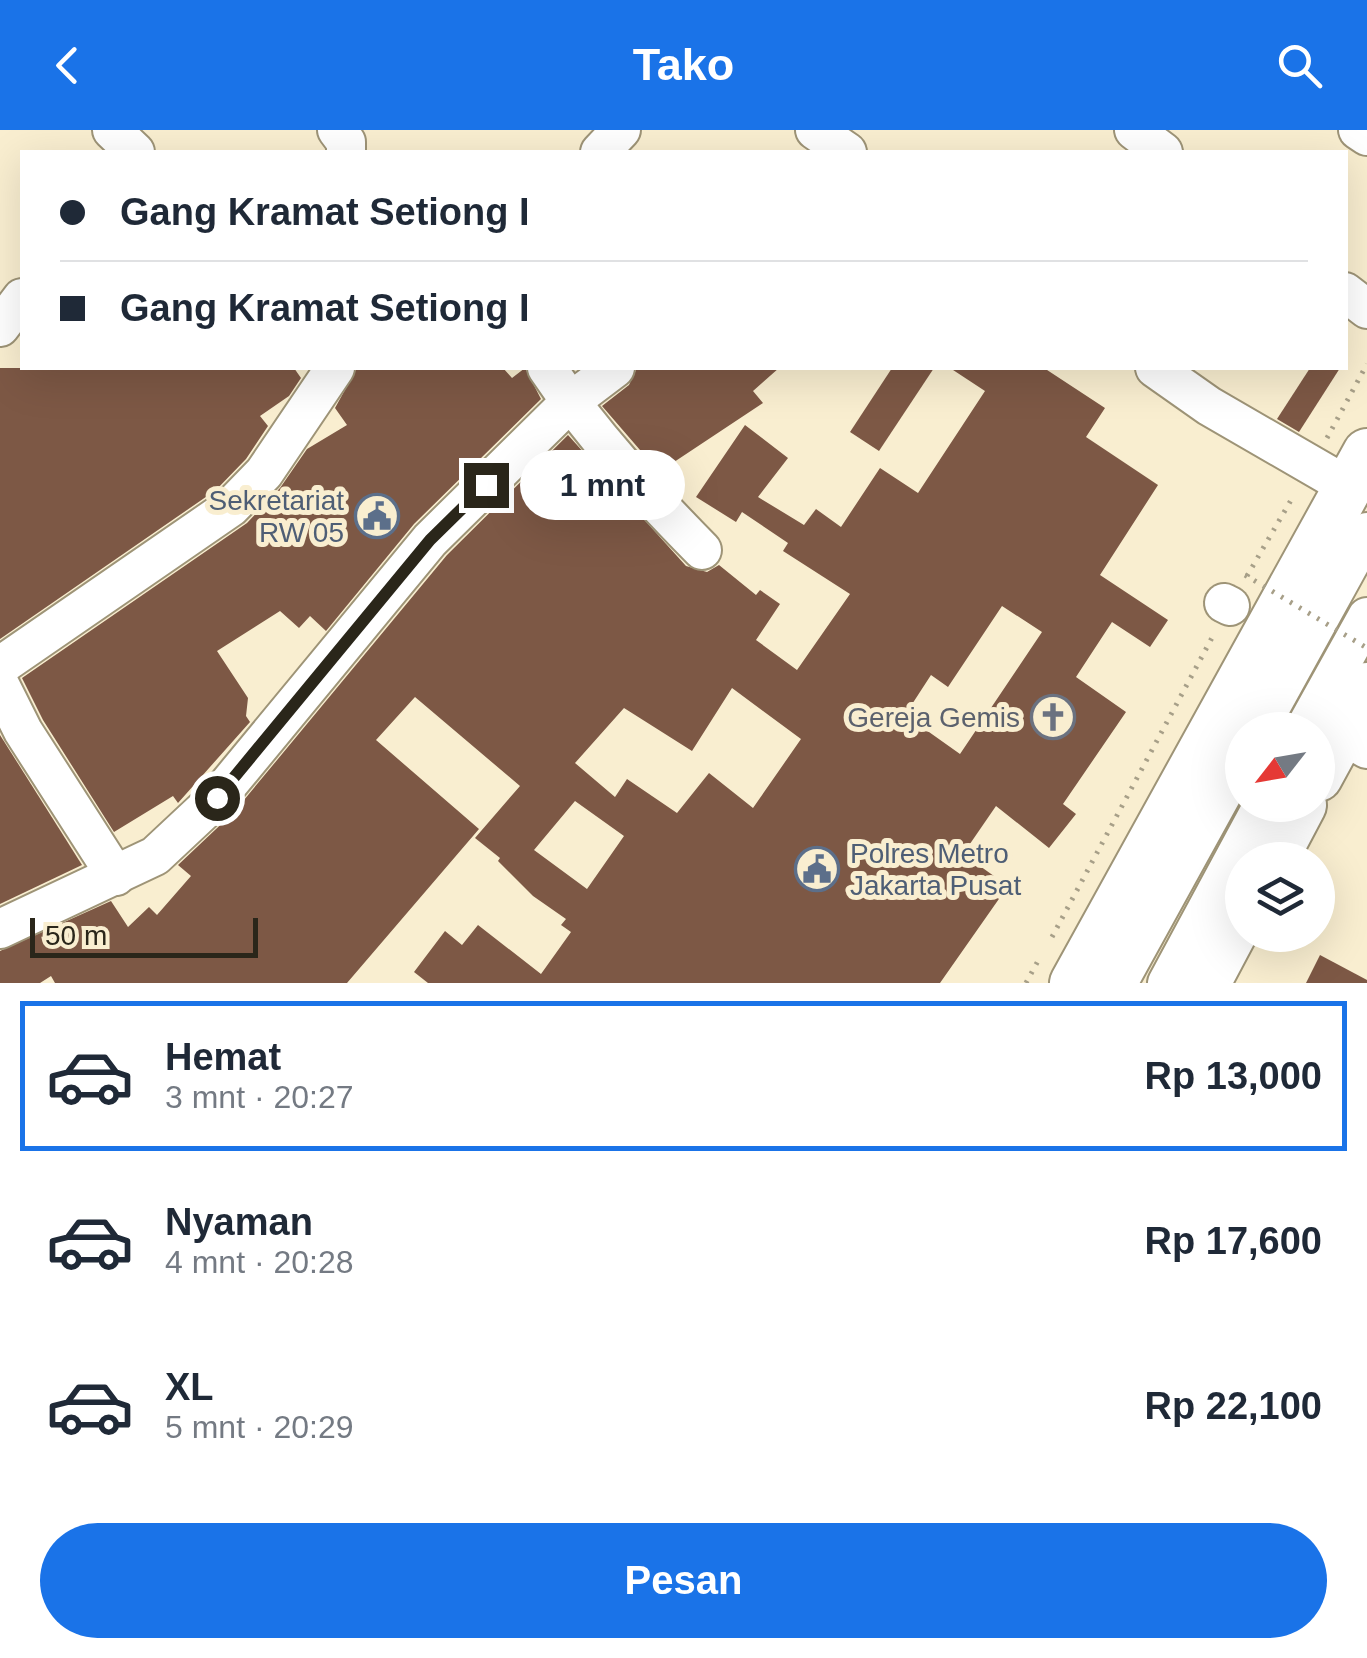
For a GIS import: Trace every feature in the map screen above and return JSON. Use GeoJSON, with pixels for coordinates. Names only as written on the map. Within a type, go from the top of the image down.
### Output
{"type":"FeatureCollection","features":[{"type":"Feature","properties":{"kind":"main road"},"geometry":{"type":"LineString","coordinates":[[1058,969],[1342,469]]}},
{"type":"Feature","properties":{"kind":"main road"},"geometry":{"type":"LineString","coordinates":[[1337,738],[1367,688]]}},
{"type":"Feature","properties":{"kind":"main road"},"geometry":{"type":"LineString","coordinates":[[1206,983],[1225,948]]}},
{"type":"Feature","properties":{"kind":"street"},"geometry":{"type":"LineString","coordinates":[[112,130],[132,150]]}},
{"type":"Feature","properties":{"kind":"street"},"geometry":{"type":"LineString","coordinates":[[136,150],[152,130]]}},
{"type":"Feature","properties":{"kind":"street"},"geometry":{"type":"LineString","coordinates":[[602,150],[621,130]]}},
{"type":"Feature","properties":{"kind":"street"},"geometry":{"type":"LineString","coordinates":[[1134,130],[1161,150]]}},
{"type":"Feature","properties":{"kind":"street"},"geometry":{"type":"LineString","coordinates":[[1358,130],[1367,136]]}},
{"type":"Feature","properties":{"kind":"street"},"geometry":{"type":"LineString","coordinates":[[548,370],[570,402],[648,494],[702,550]]}},
{"type":"Feature","properties":{"kind":"street"},"geometry":{"type":"LineString","coordinates":[[0,929],[155,856],[217,798],[430,540],[570,402],[612,370]]}},
{"type":"Feature","properties":{"kind":"street"},"geometry":{"type":"LineString","coordinates":[[1159,370],[1342,469]]}},
{"type":"Feature","properties":{"kind":"street"},"geometry":{"type":"LineString","coordinates":[[0,666],[231,507],[264,473],[321,372]]}},
{"type":"Feature","properties":{"kind":"street"},"geometry":{"type":"LineString","coordinates":[[1268,712],[1367,532]]}},
{"type":"Feature","properties":{"kind":"street"},"geometry":{"type":"LineString","coordinates":[[1337,738],[1363,635]]}},
{"type":"Feature","properties":{"kind":"street"},"geometry":{"type":"LineString","coordinates":[[0,685],[23,730],[116,876]]}},
{"type":"Feature","properties":{"kind":"street"},"geometry":{"type":"LineString","coordinates":[[1118,983],[1225,789]]}},
{"type":"Feature","properties":{"kind":"street"},"geometry":{"type":"LineString","coordinates":[[1166,983],[1254,822]]}},
{"type":"Feature","properties":{"kind":"path"},"geometry":{"type":"LineString","coordinates":[[1050,939],[1233,595],[1342,469],[1367,364]]}},
{"type":"Feature","properties":{"kind":"path"},"geometry":{"type":"LineString","coordinates":[[1233,595],[1363,635]]}},
{"type":"Feature","properties":{"kind":"path"},"geometry":{"type":"LineString","coordinates":[[1026,983],[1058,969]]}},
{"type":"Feature","properties":{"kind":"building"},"geometry":{"type":"Polygon","coordinates":[[[0,368],[295,370],[301,378],[289,396],[260,416],[268,426],[246,459],[216,490],[0,639],[0,368]]]}},
{"type":"Feature","properties":{"kind":"building"},"geometry":{"type":"Polygon","coordinates":[[[356,370],[505,370],[512,378],[526,370],[541,399],[414,524],[326,631],[310,616],[299,628],[280,611],[217,651],[248,698],[246,716],[250,722],[178,803],[173,796],[114,832],[43,720],[22,678],[247,523],[280,488],[307,449],[347,425],[335,408],[356,370]]]}},
{"type":"Feature","properties":{"kind":"building"},"geometry":{"type":"Polygon","coordinates":[[[636,370],[777,370],[753,391],[763,403],[659,472],[602,406],[629,385],[636,370]]]}},
{"type":"Feature","properties":{"kind":"building"},"geometry":{"type":"Polygon","coordinates":[[[891,370],[933,370],[879,451],[850,432],[891,370]]]}},
{"type":"Feature","properties":{"kind":"building"},"geometry":{"type":"Polygon","coordinates":[[[953,370],[1047,370],[1105,408],[1086,437],[1158,485],[1100,575],[1168,620],[1150,647],[1112,622],[1076,677],[1126,712],[1063,804],[1076,814],[1049,848],[996,806],[963,854],[1008,886],[940,983],[428,983],[414,972],[445,931],[462,945],[478,925],[541,974],[571,932],[561,925],[566,919],[533,896],[498,861],[500,858],[475,838],[520,786],[415,697],[376,740],[479,829],[347,983],[55,983],[51,976],[40,983],[0,983],[0,951],[111,901],[128,927],[149,907],[157,915],[191,876],[178,865],[234,812],[447,555],[568,435],[686,566],[707,572],[719,565],[756,595],[760,590],[780,604],[756,640],[797,670],[850,594],[783,551],[788,543],[742,512],[736,522],[696,497],[745,425],[788,458],[758,497],[804,525],[816,509],[841,527],[880,468],[918,493],[985,391],[953,370]],[[1002,606],[948,687],[931,675],[905,715],[960,754],[1042,632],[1002,606]],[[732,688],[692,751],[624,708],[575,763],[615,797],[627,779],[677,813],[709,773],[753,808],[801,739],[732,688]],[[575,801],[534,850],[587,889],[624,836],[575,801]]]}},
{"type":"Feature","properties":{"kind":"building"},"geometry":{"type":"Polygon","coordinates":[[[1309,370],[1339,370],[1299,432],[1277,419],[1309,370]]]}},
{"type":"Feature","properties":{"kind":"building"},"geometry":{"type":"Polygon","coordinates":[[[0,735],[82,865],[0,904],[0,735]]]}},
{"type":"Feature","properties":{"kind":"building"},"geometry":{"type":"Polygon","coordinates":[[[1320,955],[1367,980],[1367,983],[1306,983],[1320,955]]]}},
{"type":"Feature","properties":{"kind":"place","name":"Sekretariat RW 05"},"geometry":{"type":"Point","coordinates":[377,516]}},
{"type":"Feature","properties":{"kind":"place","name":"Gereja Gemis"},"geometry":{"type":"Point","coordinates":[1053,717]}},
{"type":"Feature","properties":{"kind":"place","name":"Polres Metro Jakarta Pusat"},"geometry":{"type":"Point","coordinates":[817,869]}},
{"type":"Feature","properties":{"kind":"route"},"geometry":{"type":"LineString","coordinates":[[217,798],[430,540],[486,485]]}}]}
